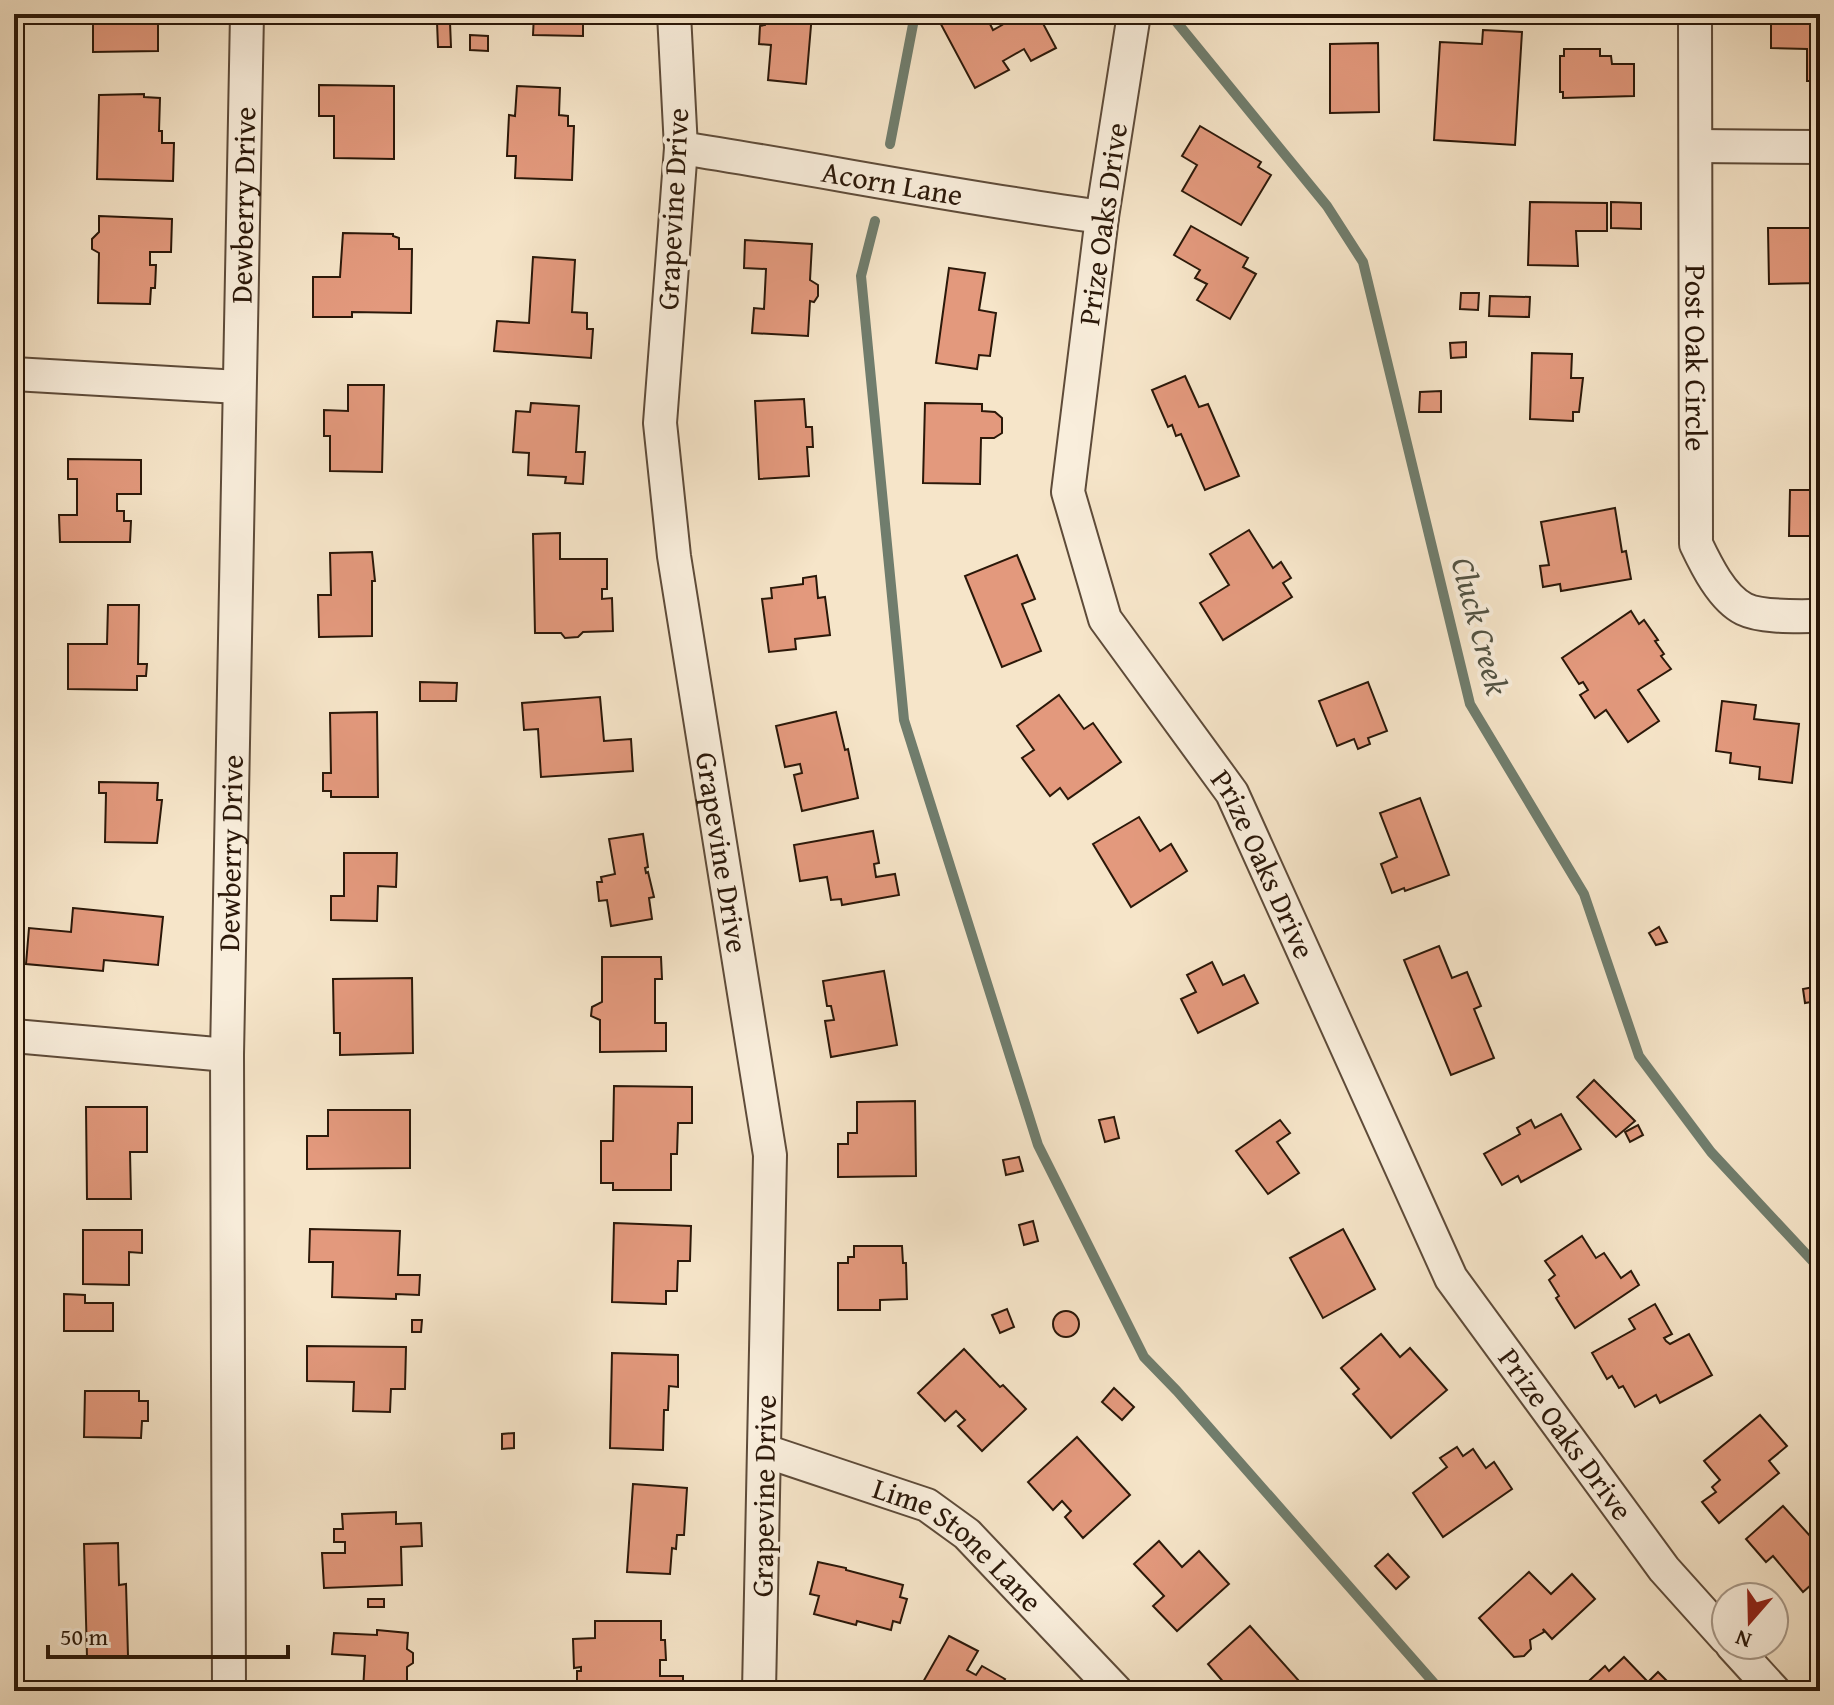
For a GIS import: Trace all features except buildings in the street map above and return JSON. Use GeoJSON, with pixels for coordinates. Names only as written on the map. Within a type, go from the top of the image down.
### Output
{"type":"FeatureCollection","features":[{"type":"Feature","properties":{"kind":"street","name":"Dewberry Drive"},"geometry":{"type":"LineString","coordinates":[[229,1691],[227,1055],[247,14]]}},
{"type":"Feature","properties":{"kind":"street","name":"Grapevine Drive"},"geometry":{"type":"LineString","coordinates":[[674,14],[681,148],[660,423],[674,556],[770,1155],[759,1691]]}},
{"type":"Feature","properties":{"kind":"street","name":"Prize Oaks Drive"},"geometry":{"type":"LineString","coordinates":[[1134,14],[1102,217],[1068,492],[1105,619],[1232,793],[1451,1278],[1664,1569],[1710,1620]]}},
{"type":"Feature","properties":{"kind":"street","name":"Post Oak Circle"},"geometry":{"type":"LineString","coordinates":[[1695,14],[1696,544],[1713,580],[1744,609],[1787,617],[1820,616]]}},
{"type":"Feature","properties":{"kind":"street"},"geometry":{"type":"LineString","coordinates":[[1697,146],[1820,147]]}},
{"type":"Feature","properties":{"kind":"street","name":"Acorn Lane"},"geometry":{"type":"LineString","coordinates":[[681,148],[833,172],[955,197],[1102,217]]}},
{"type":"Feature","properties":{"kind":"street"},"geometry":{"type":"LineString","coordinates":[[14,374],[239,387]]}},
{"type":"Feature","properties":{"kind":"street"},"geometry":{"type":"LineString","coordinates":[[14,1036],[227,1055]]}},
{"type":"Feature","properties":{"kind":"street","name":"Lime Stone Lane"},"geometry":{"type":"LineString","coordinates":[[765,1451],[927,1505],[967,1534],[1116,1691]]}},
{"type":"Feature","properties":{"kind":"street"},"geometry":{"type":"LineString","coordinates":[[1747,1661],[1774,1691]]}},
{"type":"Feature","properties":{"kind":"waterway"},"geometry":{"type":"LineString","coordinates":[[890,144],[915,14]]}},
{"type":"Feature","properties":{"kind":"waterway","name":"Cluck Creek"},"geometry":{"type":"LineString","coordinates":[[1170,14],[1327,206],[1363,262],[1470,704],[1584,894],[1639,1056],[1711,1152],[1820,1269]]}},
{"type":"Feature","properties":{"kind":"waterway"},"geometry":{"type":"LineString","coordinates":[[875,221],[861,276],[904,720],[1038,1145],[1144,1357],[1441,1691]]}}]}
